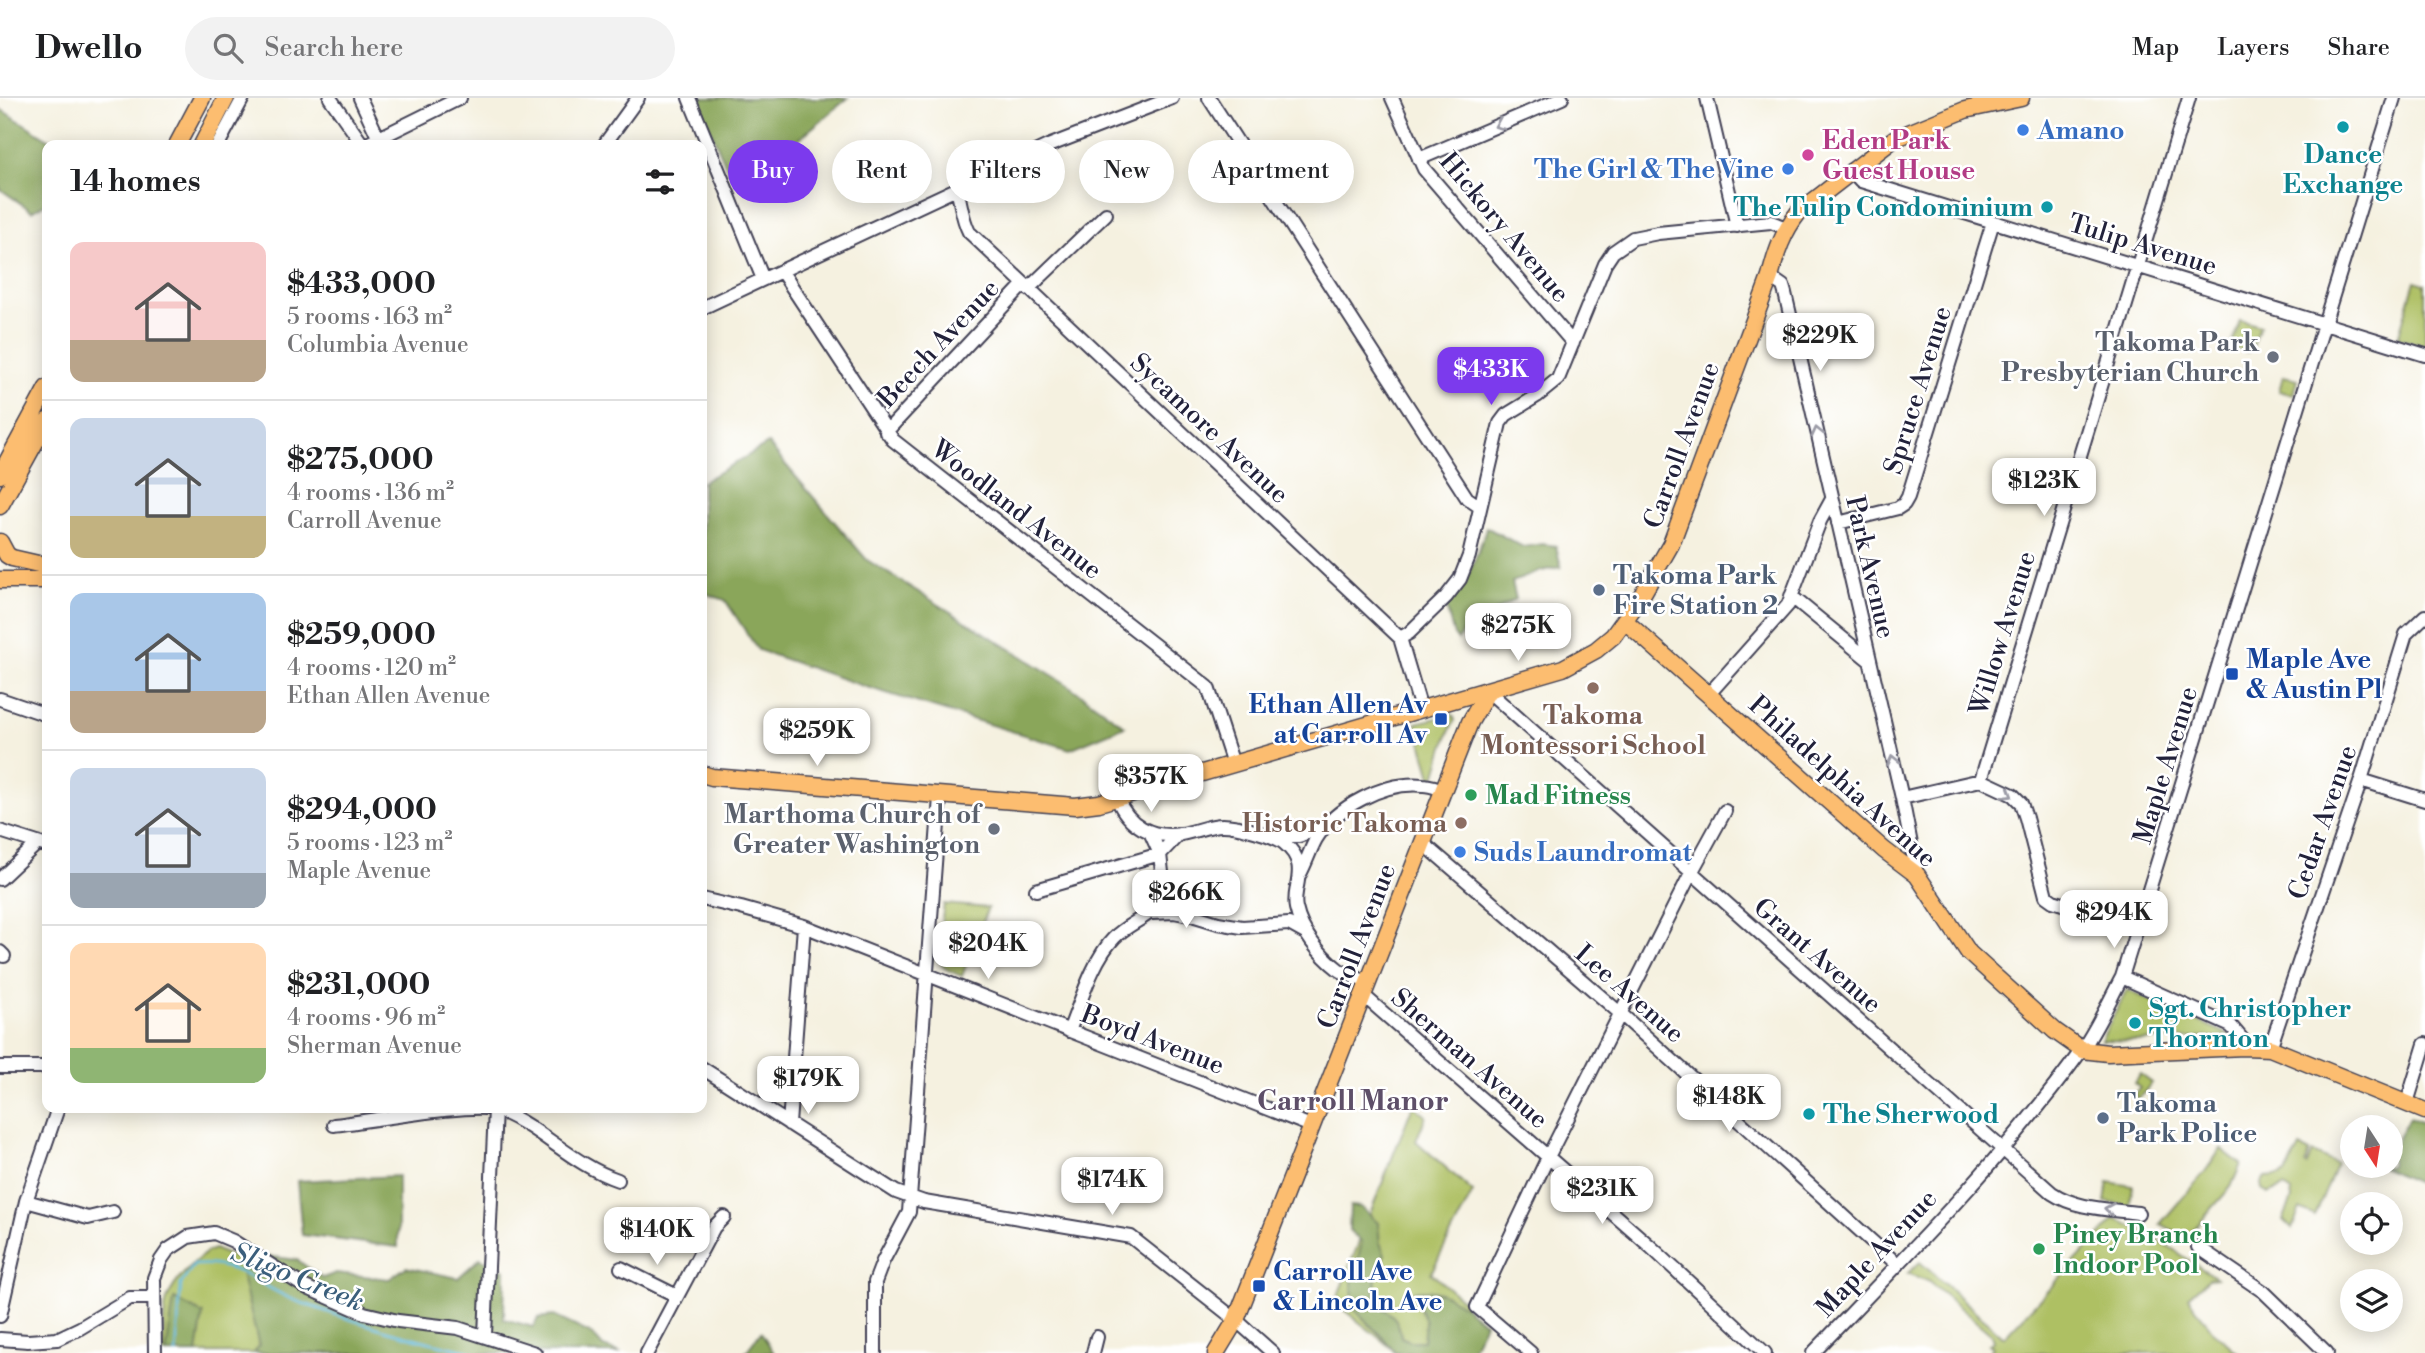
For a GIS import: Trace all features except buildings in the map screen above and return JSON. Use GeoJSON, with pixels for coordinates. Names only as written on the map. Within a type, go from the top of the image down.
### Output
{"type":"FeatureCollection","features":[{"type":"Feature","properties":{"kind":"main road"},"geometry":{"type":"LineString","coordinates":[[180,140],[202,98]]}},
{"type":"Feature","properties":{"kind":"main road"},"geometry":{"type":"LineString","coordinates":[[205,140],[226,98]]}},
{"type":"Feature","properties":{"kind":"main road","name":"Carroll Avenue"},"geometry":{"type":"LineString","coordinates":[[1216,1353],[1236,1320],[1470,722],[1489,691],[1563,668],[1596,650],[1613,636],[1625,621],[1671,544],[1786,228],[1798,213],[1851,170],[1901,135],[1965,110],[2021,98]]}},
{"type":"Feature","properties":{"kind":"main road"},"geometry":{"type":"LineString","coordinates":[[0,475],[42,396]]}},
{"type":"Feature","properties":{"kind":"main road"},"geometry":{"type":"LineString","coordinates":[[0,506],[42,430]]}},
{"type":"Feature","properties":{"kind":"main road"},"geometry":{"type":"LineString","coordinates":[[0,542],[12,558],[42,566]]}},
{"type":"Feature","properties":{"kind":"main road"},"geometry":{"type":"LineString","coordinates":[[0,567],[42,567]]}},
{"type":"Feature","properties":{"kind":"main road"},"geometry":{"type":"LineString","coordinates":[[0,580],[42,580]]}},
{"type":"Feature","properties":{"kind":"main road","name":"Philadelphia Avenue"},"geometry":{"type":"LineString","coordinates":[[1625,621],[1884,850],[1917,875],[1969,953],[2055,1031],[2082,1050]]}},
{"type":"Feature","properties":{"kind":"main road"},"geometry":{"type":"LineString","coordinates":[[707,776],[1075,806],[1117,798],[1489,691]]}},
{"type":"Feature","properties":{"kind":"main road"},"geometry":{"type":"LineString","coordinates":[[2082,1050],[2108,1053],[2270,1048],[2425,1111]]}},
{"type":"Feature","properties":{"kind":"street"},"geometry":{"type":"LineString","coordinates":[[221,140],[243,98]]}},
{"type":"Feature","properties":{"kind":"street"},"geometry":{"type":"LineString","coordinates":[[330,98],[360,140]]}},
{"type":"Feature","properties":{"kind":"street"},"geometry":{"type":"LineString","coordinates":[[360,98],[378,137]]}},
{"type":"Feature","properties":{"kind":"street"},"geometry":{"type":"LineString","coordinates":[[373,140],[460,98]]}},
{"type":"Feature","properties":{"kind":"street"},"geometry":{"type":"LineString","coordinates":[[607,140],[634,98]]}},
{"type":"Feature","properties":{"kind":"street"},"geometry":{"type":"LineString","coordinates":[[689,98],[706,140]]}},
{"type":"Feature","properties":{"kind":"street"},"geometry":{"type":"LineString","coordinates":[[1064,140],[1172,98]]}},
{"type":"Feature","properties":{"kind":"street"},"geometry":{"type":"LineString","coordinates":[[1209,98],[1467,498],[1480,507]]}},
{"type":"Feature","properties":{"kind":"street","name":"Hickory Avenue"},"geometry":{"type":"LineString","coordinates":[[1392,98],[1424,169],[1573,343]]}},
{"type":"Feature","properties":{"kind":"street"},"geometry":{"type":"LineString","coordinates":[[1419,159],[1562,98]]}},
{"type":"Feature","properties":{"kind":"street"},"geometry":{"type":"LineString","coordinates":[[1707,98],[1737,226]]}},
{"type":"Feature","properties":{"kind":"street","name":"Willow Avenue"},"geometry":{"type":"LineString","coordinates":[[1981,780],[2189,98]]}},
{"type":"Feature","properties":{"kind":"street","name":"Maple Avenue"},"geometry":{"type":"LineString","coordinates":[[1813,1353],[1898,1265],[2002,1150],[2082,1050],[2123,977],[2394,98]]}},
{"type":"Feature","properties":{"kind":"street"},"geometry":{"type":"LineString","coordinates":[[707,142],[763,279]]}},
{"type":"Feature","properties":{"kind":"street","name":"Tulip Avenue"},"geometry":{"type":"LineString","coordinates":[[1851,170],[1861,181],[2425,355]]}},
{"type":"Feature","properties":{"kind":"street"},"geometry":{"type":"LineString","coordinates":[[707,306],[946,193]]}},
{"type":"Feature","properties":{"kind":"street","name":"Sycamore Avenue"},"geometry":{"type":"LineString","coordinates":[[961,203],[964,223],[969,232],[1400,638]]}},
{"type":"Feature","properties":{"kind":"street","name":"Beech Avenue"},"geometry":{"type":"LineString","coordinates":[[886,432],[1026,287],[1106,214]]}},
{"type":"Feature","properties":{"kind":"street"},"geometry":{"type":"LineString","coordinates":[[1421,709],[1400,638],[1409,633],[1446,597],[1460,579],[1469,556],[1500,424],[1506,415],[1558,379],[1605,264],[1613,252],[1633,238],[1658,233],[1771,222],[1786,228]]}},
{"type":"Feature","properties":{"kind":"street","name":"Spruce Avenue"},"geometry":{"type":"LineString","coordinates":[[1838,523],[1898,508],[1908,497],[1993,222]]}},
{"type":"Feature","properties":{"kind":"street","name":"Woodland Avenue"},"geometry":{"type":"LineString","coordinates":[[782,272],[893,440],[1208,687],[1233,764]]}},
{"type":"Feature","properties":{"kind":"street","name":"Park Avenue"},"geometry":{"type":"LineString","coordinates":[[1770,277],[1783,286],[1902,798],[1917,875]]}},
{"type":"Feature","properties":{"kind":"street"},"geometry":{"type":"LineString","coordinates":[[1709,695],[1788,605],[1820,521],[1832,499]]}},
{"type":"Feature","properties":{"kind":"street"},"geometry":{"type":"LineString","coordinates":[[1791,596],[1870,660]]}},
{"type":"Feature","properties":{"kind":"street","name":"Cedar Avenue"},"geometry":{"type":"LineString","coordinates":[[2270,1048],[2361,780],[2406,634],[2425,616]]}},
{"type":"Feature","properties":{"kind":"street","name":"Grant Avenue"},"geometry":{"type":"LineString","coordinates":[[1489,691],[1509,712],[2038,1181],[2063,1200],[2074,1204],[2138,1213]]}},
{"type":"Feature","properties":{"kind":"street"},"geometry":{"type":"LineString","coordinates":[[0,699],[42,713]]}},
{"type":"Feature","properties":{"kind":"street"},"geometry":{"type":"LineString","coordinates":[[1902,798],[1981,780],[2013,795],[2021,803],[2026,818],[2046,896],[2053,901],[2139,928]]}},
{"type":"Feature","properties":{"kind":"street"},"geometry":{"type":"LineString","coordinates":[[2361,780],[2425,800]]}},
{"type":"Feature","properties":{"kind":"street"},"geometry":{"type":"LineString","coordinates":[[1268,924],[1286,917],[1295,907],[1300,874],[1317,838],[1328,824],[1351,804],[1374,793],[1404,785],[1423,785],[1444,790]]}},
{"type":"Feature","properties":{"kind":"street"},"geometry":{"type":"LineString","coordinates":[[875,1353],[876,1282],[883,1261],[909,1212],[940,796]]}},
{"type":"Feature","properties":{"kind":"street"},"geometry":{"type":"LineString","coordinates":[[1117,798],[1123,812],[1132,822],[1150,832],[1180,834],[1224,825],[1269,836],[1299,836],[1328,824]]}},
{"type":"Feature","properties":{"kind":"street"},"geometry":{"type":"LineString","coordinates":[[1531,1353],[1477,1307],[1548,1157],[1725,811]]}},
{"type":"Feature","properties":{"kind":"street"},"geometry":{"type":"LineString","coordinates":[[0,831],[42,844]]}},
{"type":"Feature","properties":{"kind":"street"},"geometry":{"type":"LineString","coordinates":[[1069,1031],[1094,970],[1114,937],[1151,913],[1161,899],[1164,891],[1160,857],[1150,832]]}},
{"type":"Feature","properties":{"kind":"street"},"geometry":{"type":"LineString","coordinates":[[1036,890],[1160,857],[1180,834]]}},
{"type":"Feature","properties":{"kind":"street"},"geometry":{"type":"LineString","coordinates":[[1269,836],[1284,844],[1293,855],[1300,874]]}},
{"type":"Feature","properties":{"kind":"street","name":"Lee Avenue"},"geometry":{"type":"LineString","coordinates":[[1423,843],[1621,1014],[1898,1265]]}},
{"type":"Feature","properties":{"kind":"street"},"geometry":{"type":"LineString","coordinates":[[0,879],[42,844]]}},
{"type":"Feature","properties":{"kind":"street"},"geometry":{"type":"LineString","coordinates":[[1164,891],[1178,905],[1195,916]]}},
{"type":"Feature","properties":{"kind":"street","name":"Boyd Avenue"},"geometry":{"type":"LineString","coordinates":[[707,900],[804,926],[1311,1126]]}},
{"type":"Feature","properties":{"kind":"street","name":"Sherman Avenue"},"geometry":{"type":"LineString","coordinates":[[1295,907],[1319,951],[1340,971],[1365,988],[1765,1353]]}},
{"type":"Feature","properties":{"kind":"street"},"geometry":{"type":"LineString","coordinates":[[1151,913],[1174,912],[1242,927],[1289,924],[1308,934]]}},
{"type":"Feature","properties":{"kind":"street"},"geometry":{"type":"LineString","coordinates":[[789,1124],[804,926]]}},
{"type":"Feature","properties":{"kind":"street"},"geometry":{"type":"LineString","coordinates":[[2123,977],[2231,1027],[2242,1039],[2244,1047]]}},
{"type":"Feature","properties":{"kind":"street"},"geometry":{"type":"LineString","coordinates":[[2407,1103],[2425,1044]]}},
{"type":"Feature","properties":{"kind":"street"},"geometry":{"type":"LineString","coordinates":[[0,1066],[42,1067]]}},
{"type":"Feature","properties":{"kind":"street"},"geometry":{"type":"LineString","coordinates":[[707,1071],[896,1192],[924,1202],[1131,1237],[1236,1320],[1273,1353]]}},
{"type":"Feature","properties":{"kind":"street"},"geometry":{"type":"LineString","coordinates":[[0,1316],[26,1201],[56,1113]]}},
{"type":"Feature","properties":{"kind":"street"},"geometry":{"type":"LineString","coordinates":[[334,1125],[429,1113]]}},
{"type":"Feature","properties":{"kind":"street"},"geometry":{"type":"LineString","coordinates":[[485,1335],[495,1113]]}},
{"type":"Feature","properties":{"kind":"street"},"geometry":{"type":"LineString","coordinates":[[504,1113],[595,1172],[618,1180]]}},
{"type":"Feature","properties":{"kind":"street"},"geometry":{"type":"LineString","coordinates":[[26,1201],[88,1218],[113,1212]]}},
{"type":"Feature","properties":{"kind":"street"},"geometry":{"type":"LineString","coordinates":[[647,1353],[714,1227],[724,1217]]}},
{"type":"Feature","properties":{"kind":"street"},"geometry":{"type":"LineString","coordinates":[[155,1353],[154,1279],[161,1259],[168,1250],[188,1237],[214,1233],[233,1241],[305,1287],[365,1312],[398,1321],[458,1328],[535,1353]]}},
{"type":"Feature","properties":{"kind":"street"},"geometry":{"type":"LineString","coordinates":[[2198,1247],[2264,1292],[2327,1353]]}},
{"type":"Feature","properties":{"kind":"street"},"geometry":{"type":"LineString","coordinates":[[621,1268],[677,1296]]}},
{"type":"Feature","properties":{"kind":"street"},"geometry":{"type":"LineString","coordinates":[[0,1339],[57,1339],[130,1298],[153,1298]]}},
{"type":"Feature","properties":{"kind":"street"},"geometry":{"type":"LineString","coordinates":[[1093,1353],[1097,1338]]}},
{"type":"Feature","properties":{"kind":"green space"},"geometry":{"type":"Polygon","coordinates":[[[697,98],[848,98],[796,140],[728,140],[728,171],[697,98]]]}},
{"type":"Feature","properties":{"kind":"green space"},"geometry":{"type":"Polygon","coordinates":[[[0,109],[50,140],[42,140],[42,206],[32,211],[0,189],[0,109]]]}},
{"type":"Feature","properties":{"kind":"green space"},"geometry":{"type":"Polygon","coordinates":[[[2415,281],[2425,284],[2425,346],[2398,338],[2415,281]]]}},
{"type":"Feature","properties":{"kind":"green space"},"geometry":{"type":"Polygon","coordinates":[[[2240,320],[2260,326],[2252,349],[2247,352],[2231,347],[2240,320]]]}},
{"type":"Feature","properties":{"kind":"green space"},"geometry":{"type":"Polygon","coordinates":[[[2283,376],[2298,379],[2294,395],[2279,391],[2283,376]]]}},
{"type":"Feature","properties":{"kind":"green space"},"geometry":{"type":"Polygon","coordinates":[[[768,444],[867,560],[1065,683],[1125,726],[1070,749],[860,685],[758,650],[725,600],[707,594],[707,479],[768,444]]]}},
{"type":"Feature","properties":{"kind":"green space"},"geometry":{"type":"Polygon","coordinates":[[[1486,527],[1523,547],[1542,544],[1556,546],[1561,567],[1512,582],[1516,599],[1464,629],[1458,640],[1446,607],[1470,570],[1486,527]]]}},
{"type":"Feature","properties":{"kind":"green space"},"geometry":{"type":"Polygon","coordinates":[[[1448,713],[1453,715],[1455,720],[1435,777],[1431,777],[1416,723],[1448,713]]]}},
{"type":"Feature","properties":{"kind":"green space"},"geometry":{"type":"Polygon","coordinates":[[[944,904],[988,908],[962,976],[945,968],[941,961],[939,939],[944,904]]]}},
{"type":"Feature","properties":{"kind":"green space"},"geometry":{"type":"Polygon","coordinates":[[[2127,990],[2232,1036],[2138,1041],[2101,1040],[2127,990]]]}},
{"type":"Feature","properties":{"kind":"green space"},"geometry":{"type":"Polygon","coordinates":[[[2140,1074],[2152,1083],[2138,1099],[2134,1095],[2140,1088],[2134,1083],[2140,1074]]]}},
{"type":"Feature","properties":{"kind":"green space"},"geometry":{"type":"Polygon","coordinates":[[[1413,1105],[1426,1116],[1416,1141],[1473,1192],[1431,1273],[1466,1303],[1441,1353],[1398,1353],[1335,1303],[1413,1105]]]}},
{"type":"Feature","properties":{"kind":"green space"},"geometry":{"type":"Polygon","coordinates":[[[2409,1117],[2425,1124],[2425,1186],[2403,1176],[2403,1128],[2409,1117]]]}},
{"type":"Feature","properties":{"kind":"green space"},"geometry":{"type":"Polygon","coordinates":[[[2300,1147],[2310,1152],[2305,1164],[2307,1165],[2313,1153],[2337,1164],[2315,1216],[2300,1209],[2292,1229],[2283,1220],[2292,1199],[2291,1192],[2284,1187],[2268,1194],[2262,1189],[2261,1183],[2265,1177],[2286,1173],[2300,1147]]]}},
{"type":"Feature","properties":{"kind":"green space"},"geometry":{"type":"Polygon","coordinates":[[[2221,1149],[2241,1164],[2231,1187],[2187,1237],[2160,1224],[2204,1173],[2221,1149]]]}},
{"type":"Feature","properties":{"kind":"green space"},"geometry":{"type":"Polygon","coordinates":[[[398,1176],[398,1247],[302,1235],[297,1181],[398,1176]]]}},
{"type":"Feature","properties":{"kind":"green space"},"geometry":{"type":"Polygon","coordinates":[[[2108,1182],[2133,1186],[2129,1206],[2105,1202],[2108,1182]]]}},
{"type":"Feature","properties":{"kind":"green space"},"geometry":{"type":"Polygon","coordinates":[[[1350,1206],[1361,1207],[1378,1223],[1380,1243],[1385,1254],[1376,1278],[1375,1303],[1396,1320],[1401,1337],[1410,1341],[1423,1341],[1425,1322],[1414,1291],[1444,1294],[1485,1323],[1470,1353],[1395,1353],[1353,1308],[1352,1279],[1362,1243],[1349,1230],[1350,1206]]]}},
{"type":"Feature","properties":{"kind":"green space"},"geometry":{"type":"Polygon","coordinates":[[[2115,1219],[2147,1232],[2216,1278],[2208,1279],[2188,1297],[2212,1330],[2238,1353],[1988,1353],[1993,1347],[1989,1344],[1994,1341],[1992,1335],[1929,1282],[1908,1273],[1920,1262],[2004,1337],[2115,1219]]]}},
{"type":"Feature","properties":{"kind":"green space"},"geometry":{"type":"Polygon","coordinates":[[[214,1249],[315,1291],[521,1353],[163,1353],[164,1316],[168,1297],[188,1269],[201,1256],[214,1249]]]}},
{"type":"Feature","properties":{"kind":"green space"},"geometry":{"type":"Polygon","coordinates":[[[236,1252],[297,1260],[323,1278],[336,1273],[389,1279],[406,1267],[458,1278],[480,1258],[505,1270],[504,1319],[533,1327],[538,1318],[554,1316],[592,1334],[603,1347],[621,1353],[254,1353],[259,1346],[236,1252]]]}},
{"type":"Feature","properties":{"kind":"green space"},"geometry":{"type":"Polygon","coordinates":[[[174,1299],[203,1314],[197,1353],[166,1353],[174,1299]]]}},
{"type":"Feature","properties":{"kind":"green space"},"geometry":{"type":"Polygon","coordinates":[[[761,1332],[774,1353],[745,1353],[761,1332]]]}},
{"type":"Feature","properties":{"kind":"waterway","name":"Sligo Creek"},"geometry":{"type":"LineString","coordinates":[[176,1353],[181,1284],[194,1265],[210,1265],[237,1271],[299,1302],[408,1337],[475,1353]]}},
{"type":"Feature","properties":{"kind":"place","name":"Dance Exchange"},"geometry":{"type":"Point","coordinates":[2343,127]}},
{"type":"Feature","properties":{"kind":"place","name":"Amano"},"geometry":{"type":"Point","coordinates":[2023,130]}},
{"type":"Feature","properties":{"kind":"place","name":"Eden Park Guest House"},"geometry":{"type":"Point","coordinates":[1808,155]}},
{"type":"Feature","properties":{"kind":"place","name":"The Girl & The Vine"},"geometry":{"type":"Point","coordinates":[1788,169]}},
{"type":"Feature","properties":{"kind":"place","name":"The Tulip Condominium"},"geometry":{"type":"Point","coordinates":[2047,207]}},
{"type":"Feature","properties":{"kind":"place","name":"Takoma Park Presbyterian Church"},"geometry":{"type":"Point","coordinates":[2273,357]}},
{"type":"Feature","properties":{"kind":"place","name":"Takoma Park Fire Station 2"},"geometry":{"type":"Point","coordinates":[1599,590]}},
{"type":"Feature","properties":{"kind":"place","name":"Maple Ave & Austin Pl"},"geometry":{"type":"Point","coordinates":[2232,674]}},
{"type":"Feature","properties":{"kind":"place","name":"Takoma Montessori School"},"geometry":{"type":"Point","coordinates":[1593,688]}},
{"type":"Feature","properties":{"kind":"place","name":"Ethan Allen Av at Carroll Av"},"geometry":{"type":"Point","coordinates":[1441,719]}},
{"type":"Feature","properties":{"kind":"place","name":"Mad Fitness"},"geometry":{"type":"Point","coordinates":[1471,795]}},
{"type":"Feature","properties":{"kind":"place","name":"Historic Takoma"},"geometry":{"type":"Point","coordinates":[1461,823]}},
{"type":"Feature","properties":{"kind":"place","name":"Marthoma Church of Greater Washington"},"geometry":{"type":"Point","coordinates":[994,829]}},
{"type":"Feature","properties":{"kind":"place","name":"Suds Laundromat"},"geometry":{"type":"Point","coordinates":[1460,852]}},
{"type":"Feature","properties":{"kind":"place","name":"Sgt. Christopher Thornton"},"geometry":{"type":"Point","coordinates":[2135,1023]}},
{"type":"Feature","properties":{"kind":"place","name":"The Sherwood"},"geometry":{"type":"Point","coordinates":[1809,1114]}},
{"type":"Feature","properties":{"kind":"place","name":"Takoma Park Police"},"geometry":{"type":"Point","coordinates":[2103,1118]}},
{"type":"Feature","properties":{"kind":"place","name":"Piney Branch Indoor Pool"},"geometry":{"type":"Point","coordinates":[2039,1249]}},
{"type":"Feature","properties":{"kind":"place","name":"Carroll Ave & Lincoln Ave"},"geometry":{"type":"Point","coordinates":[1259,1286]}},
{"type":"Feature","properties":{"kind":"district","name":"Carroll Manor"},"geometry":{"type":"Point","coordinates":[1353,1100]}}]}
